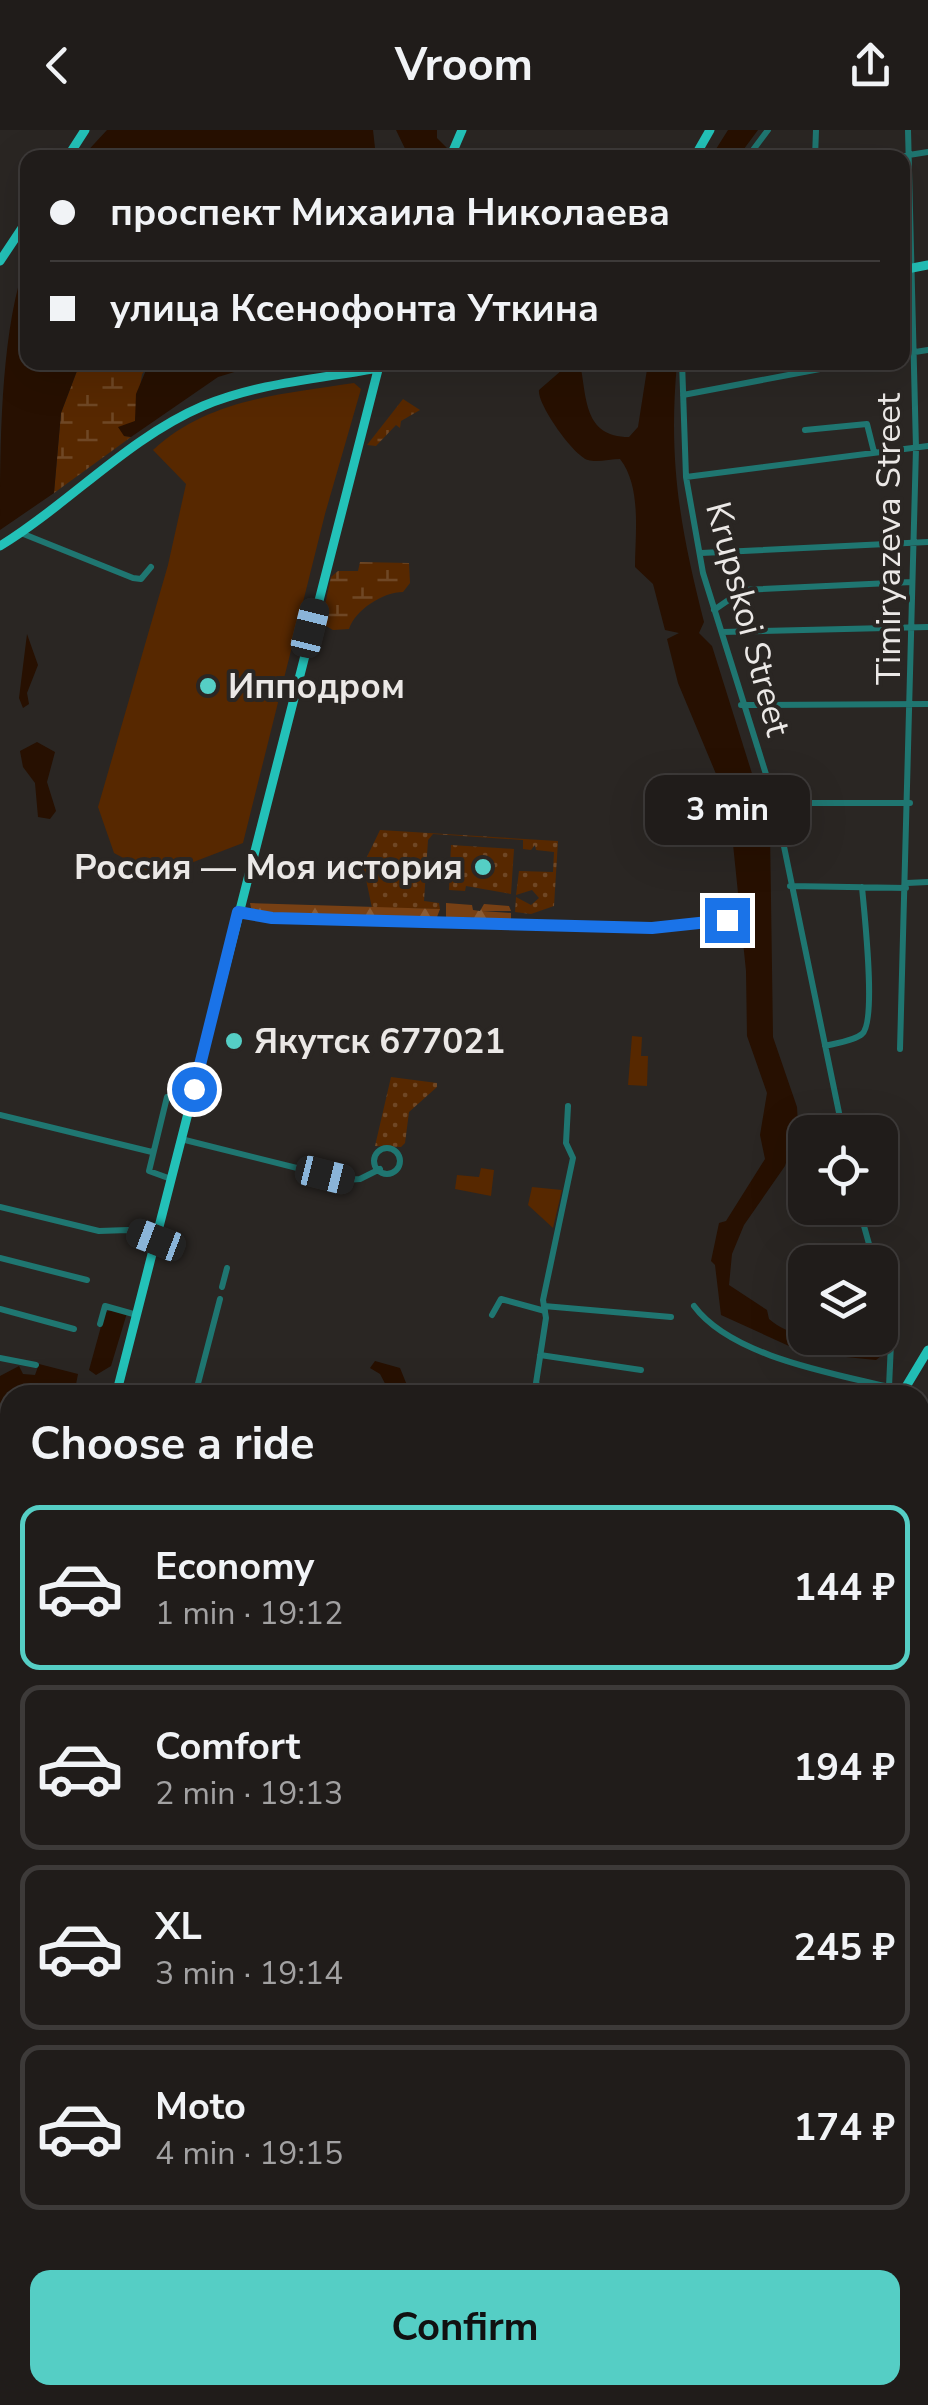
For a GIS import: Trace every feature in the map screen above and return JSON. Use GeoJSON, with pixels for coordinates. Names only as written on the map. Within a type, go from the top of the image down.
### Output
{"type":"FeatureCollection","features":[{"type":"Feature","properties":{"kind":"main road"},"geometry":{"type":"LineString","coordinates":[[1,256],[20,230]]}},
{"type":"Feature","properties":{"kind":"main road"},"geometry":{"type":"LineString","coordinates":[[0,546],[158,432],[203,406],[244,393],[355,370]]}},
{"type":"Feature","properties":{"kind":"main road"},"geometry":{"type":"LineString","coordinates":[[120,1385],[378,370]]}},
{"type":"Feature","properties":{"kind":"main road"},"geometry":{"type":"LineString","coordinates":[[911,1385],[928,1350]]}},
{"type":"Feature","properties":{"kind":"street","name":"Timiryazeva Street"},"geometry":{"type":"LineString","coordinates":[[900,1049],[910,803],[916,448],[910,317]]}},
{"type":"Feature","properties":{"kind":"street"},"geometry":{"type":"LineString","coordinates":[[910,353],[928,350]]}},
{"type":"Feature","properties":{"kind":"street","name":"Krupskoi Street"},"geometry":{"type":"LineString","coordinates":[[682,370],[686,477],[700,552],[741,705],[775,803],[840,1115]]}},
{"type":"Feature","properties":{"kind":"street"},"geometry":{"type":"LineString","coordinates":[[683,395],[795,370]]}},
{"type":"Feature","properties":{"kind":"street"},"geometry":{"type":"LineString","coordinates":[[805,430],[867,424],[874,452]]}},
{"type":"Feature","properties":{"kind":"street"},"geometry":{"type":"LineString","coordinates":[[686,477],[928,446]]}},
{"type":"Feature","properties":{"kind":"street"},"geometry":{"type":"LineString","coordinates":[[20,532],[134,578],[140,579],[151,567]]}},
{"type":"Feature","properties":{"kind":"street"},"geometry":{"type":"LineString","coordinates":[[700,552],[928,542]]}},
{"type":"Feature","properties":{"kind":"street"},"geometry":{"type":"LineString","coordinates":[[714,610],[743,590],[912,582]]}},
{"type":"Feature","properties":{"kind":"street"},"geometry":{"type":"LineString","coordinates":[[722,632],[928,627]]}},
{"type":"Feature","properties":{"kind":"street"},"geometry":{"type":"LineString","coordinates":[[741,705],[928,704]]}},
{"type":"Feature","properties":{"kind":"street"},"geometry":{"type":"LineString","coordinates":[[775,803],[910,803]]}},
{"type":"Feature","properties":{"kind":"street"},"geometry":{"type":"LineString","coordinates":[[790,886],[906,886],[928,882]]}},
{"type":"Feature","properties":{"kind":"street"},"geometry":{"type":"LineString","coordinates":[[825,1046],[859,1036],[866,1028],[870,996],[862,887]]}},
{"type":"Feature","properties":{"kind":"street"},"geometry":{"type":"LineString","coordinates":[[238,912],[272,918],[624,928],[727,920]]}},
{"type":"Feature","properties":{"kind":"street"},"geometry":{"type":"LineString","coordinates":[[166,1097],[149,1171],[171,1179]]}},
{"type":"Feature","properties":{"kind":"street"},"geometry":{"type":"LineString","coordinates":[[537,1385],[545,1309],[573,1158],[566,1143],[568,1106]]}},
{"type":"Feature","properties":{"kind":"street"},"geometry":{"type":"LineString","coordinates":[[0,1115],[152,1152]]}},
{"type":"Feature","properties":{"kind":"street"},"geometry":{"type":"LineString","coordinates":[[182,1139],[345,1180],[364,1178],[380,1170],[398,1169],[401,1155],[378,1151],[364,1178]]}},
{"type":"Feature","properties":{"kind":"street"},"geometry":{"type":"LineString","coordinates":[[372,1163],[380,1170]]}},
{"type":"Feature","properties":{"kind":"street"},"geometry":{"type":"LineString","coordinates":[[0,1207],[99,1232],[128,1230],[156,1240]]}},
{"type":"Feature","properties":{"kind":"street"},"geometry":{"type":"LineString","coordinates":[[0,1258],[88,1280]]}},
{"type":"Feature","properties":{"kind":"street"},"geometry":{"type":"LineString","coordinates":[[222,1287],[228,1268]]}},
{"type":"Feature","properties":{"kind":"street"},"geometry":{"type":"LineString","coordinates":[[492,1315],[501,1298],[545,1309],[671,1317]]}},
{"type":"Feature","properties":{"kind":"street"},"geometry":{"type":"LineString","coordinates":[[197,1385],[220,1299]]}},
{"type":"Feature","properties":{"kind":"street"},"geometry":{"type":"LineString","coordinates":[[100,1324],[105,1306],[137,1314]]}},
{"type":"Feature","properties":{"kind":"street"},"geometry":{"type":"LineString","coordinates":[[694,1306],[709,1327],[770,1354],[864,1385]]}},
{"type":"Feature","properties":{"kind":"street"},"geometry":{"type":"LineString","coordinates":[[0,1308],[74,1329]]}},
{"type":"Feature","properties":{"kind":"street"},"geometry":{"type":"LineString","coordinates":[[540,1355],[641,1370]]}},
{"type":"Feature","properties":{"kind":"street"},"geometry":{"type":"LineString","coordinates":[[891,1385],[892,1355]]}},
{"type":"Feature","properties":{"kind":"street"},"geometry":{"type":"LineString","coordinates":[[0,1358],[36,1365]]}},
{"type":"Feature","properties":{"kind":"green space"},"geometry":{"type":"Polygon","coordinates":[[[77,370],[146,370],[135,421],[124,436],[131,437],[54,493],[61,413],[77,370]]]}},
{"type":"Feature","properties":{"kind":"green space","name":"Ипподром"},"geometry":{"type":"Polygon","coordinates":[[[354,383],[361,389],[325,514],[243,843],[157,876],[114,853],[98,807],[168,565],[186,484],[153,450],[174,433],[222,409],[354,383]]]}},
{"type":"Feature","properties":{"kind":"green space"},"geometry":{"type":"Polygon","coordinates":[[[403,399],[420,410],[401,421],[400,428],[396,425],[376,446],[367,445],[403,399]]]}},
{"type":"Feature","properties":{"kind":"green space"},"geometry":{"type":"Polygon","coordinates":[[[360,562],[409,563],[410,583],[403,592],[371,603],[349,629],[333,630],[321,623],[331,577],[338,571],[358,571],[360,562]]]}},
{"type":"Feature","properties":{"kind":"green space"},"geometry":{"type":"Polygon","coordinates":[[[380,830],[558,841],[554,906],[531,914],[515,912],[516,897],[531,905],[539,898],[532,890],[516,895],[519,871],[553,872],[554,852],[536,850],[535,845],[531,850],[523,849],[523,840],[433,834],[428,840],[424,901],[439,903],[440,909],[372,908],[363,865],[380,830]]]}},
{"type":"Feature","properties":{"kind":"green space"},"geometry":{"type":"Polygon","coordinates":[[[451,845],[514,849],[511,894],[466,886],[465,891],[449,890],[451,845]]]}},
{"type":"Feature","properties":{"kind":"green space"},"geometry":{"type":"Polygon","coordinates":[[[250,903],[440,909],[437,917],[264,913],[251,908],[250,903]]]}},
{"type":"Feature","properties":{"kind":"green space"},"geometry":{"type":"Polygon","coordinates":[[[446,903],[472,905],[473,910],[480,911],[484,904],[509,906],[511,911],[482,911],[511,913],[511,919],[446,917],[446,903]]]}},
{"type":"Feature","properties":{"kind":"green space"},"geometry":{"type":"Polygon","coordinates":[[[632,1036],[642,1037],[641,1056],[648,1056],[647,1086],[628,1085],[632,1036]]]}},
{"type":"Feature","properties":{"kind":"green space"},"geometry":{"type":"Polygon","coordinates":[[[391,1077],[437,1083],[437,1087],[409,1112],[405,1143],[401,1147],[375,1146],[391,1077]]]}},
{"type":"Feature","properties":{"kind":"green space"},"geometry":{"type":"Polygon","coordinates":[[[481,1168],[494,1170],[491,1196],[455,1189],[457,1175],[479,1177],[481,1168]]]}},
{"type":"Feature","properties":{"kind":"green space"},"geometry":{"type":"Polygon","coordinates":[[[532,1187],[562,1190],[553,1228],[528,1205],[532,1187]]]}},
{"type":"Feature","properties":{"kind":"shaded area"},"geometry":{"type":"Polygon","coordinates":[[[107,130],[373,130],[375,150],[88,150],[107,130]]]}},
{"type":"Feature","properties":{"kind":"shaded area"},"geometry":{"type":"Polygon","coordinates":[[[396,130],[437,130],[437,138],[449,150],[406,150],[396,130]]]}},
{"type":"Feature","properties":{"kind":"shaded area"},"geometry":{"type":"Polygon","coordinates":[[[728,130],[758,130],[743,150],[715,150],[728,130]]]}},
{"type":"Feature","properties":{"kind":"shaded area"},"geometry":{"type":"Polygon","coordinates":[[[20,281],[20,370],[77,370],[61,413],[54,493],[0,530],[1,426],[11,319],[20,281]]]}},
{"type":"Feature","properties":{"kind":"shaded area"},"geometry":{"type":"Polygon","coordinates":[[[146,370],[241,370],[218,377],[131,437],[124,436],[118,427],[135,421],[136,394],[146,370]]]}},
{"type":"Feature","properties":{"kind":"shaded area"},"geometry":{"type":"Polygon","coordinates":[[[562,370],[581,370],[586,401],[595,423],[614,435],[629,437],[638,427],[647,370],[677,370],[675,463],[688,555],[704,622],[699,633],[712,646],[770,831],[773,1037],[797,1115],[788,1115],[785,1166],[744,1225],[732,1254],[729,1285],[767,1310],[769,1319],[788,1330],[788,1346],[721,1315],[715,1265],[711,1261],[719,1223],[726,1221],[765,1159],[760,1135],[767,1093],[747,1036],[746,971],[729,805],[678,683],[667,639],[679,633],[665,630],[653,584],[635,567],[636,512],[627,470],[620,459],[595,461],[582,456],[557,428],[539,390],[562,370]]]}},
{"type":"Feature","properties":{"kind":"shaded area"},"geometry":{"type":"Polygon","coordinates":[[[27,634],[38,665],[27,693],[29,704],[23,708],[19,698],[27,634]]]}},
{"type":"Feature","properties":{"kind":"shaded area"},"geometry":{"type":"Polygon","coordinates":[[[37,742],[55,752],[47,782],[56,811],[50,819],[38,817],[35,783],[23,767],[20,751],[37,742]]]}},
{"type":"Feature","properties":{"kind":"shaded area"},"geometry":{"type":"Polygon","coordinates":[[[116,1309],[127,1313],[111,1366],[96,1375],[89,1370],[105,1312],[116,1309]]]}},
{"type":"Feature","properties":{"kind":"shaded area"},"geometry":{"type":"Polygon","coordinates":[[[843,1355],[882,1355],[876,1360],[843,1355]]]}},
{"type":"Feature","properties":{"kind":"shaded area"},"geometry":{"type":"Polygon","coordinates":[[[375,1361],[400,1368],[407,1385],[386,1385],[380,1374],[370,1368],[375,1361]]]}},
{"type":"Feature","properties":{"kind":"shaded area"},"geometry":{"type":"Polygon","coordinates":[[[39,1364],[78,1374],[76,1385],[0,1385],[0,1376],[19,1366],[23,1374],[35,1375],[39,1364]]]}},
{"type":"Feature","properties":{"kind":"place","name":"Ипподром"},"geometry":{"type":"Point","coordinates":[208,686]}},
{"type":"Feature","properties":{"kind":"place","name":"Россия — Моя история"},"geometry":{"type":"Point","coordinates":[483,867]}},
{"type":"Feature","properties":{"kind":"place","name":"Якутск 677021"},"geometry":{"type":"Point","coordinates":[234,1041]}},
{"type":"Feature","properties":{"kind":"route"},"geometry":{"type":"LineString","coordinates":[[194,1089],[238,912],[272,918],[624,928],[727,920]]}}]}
